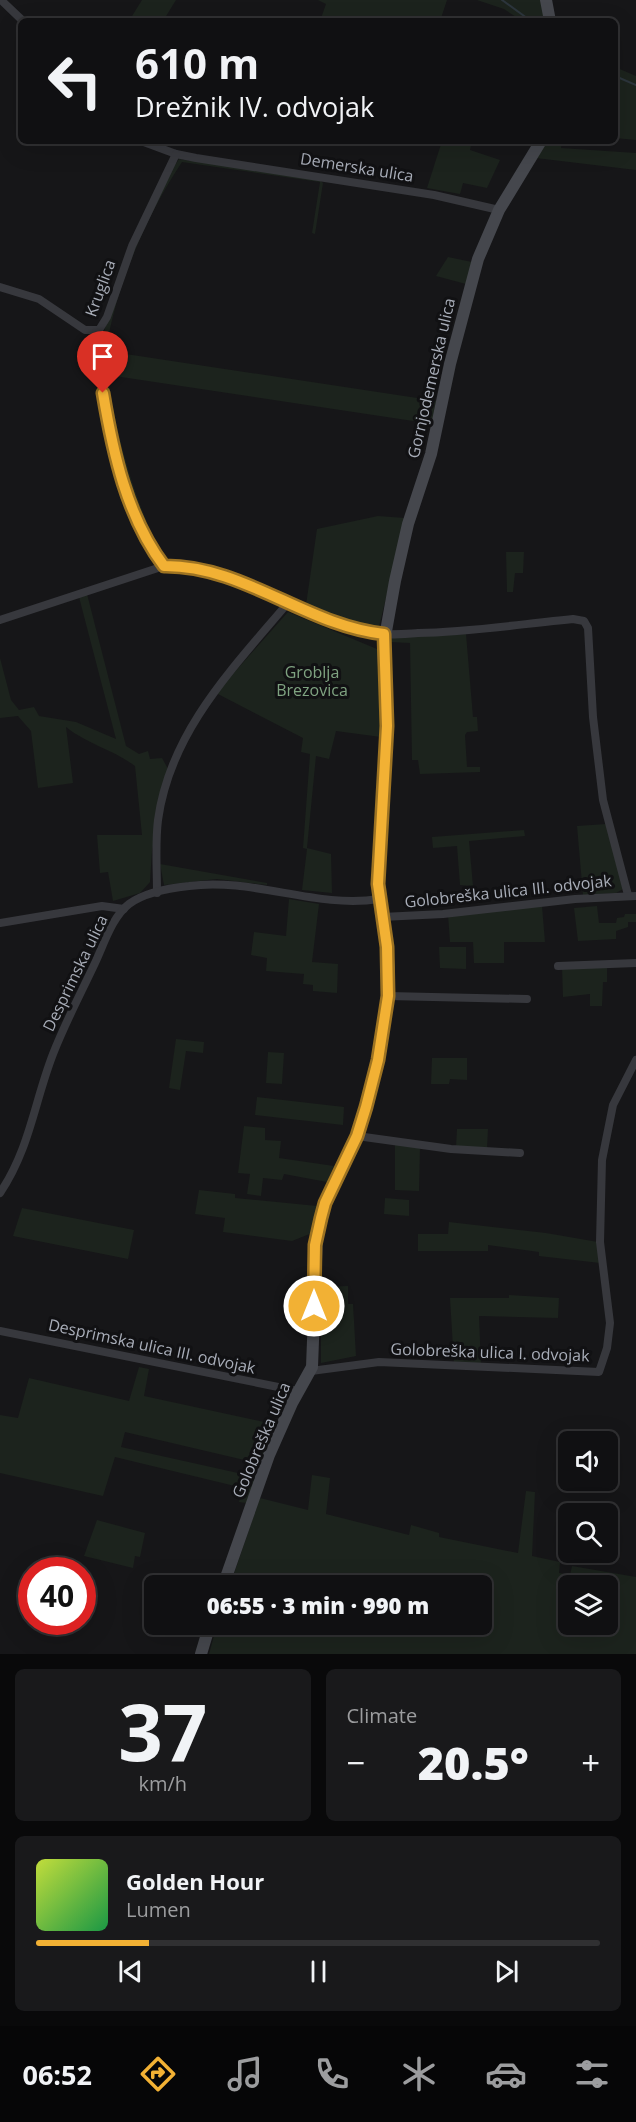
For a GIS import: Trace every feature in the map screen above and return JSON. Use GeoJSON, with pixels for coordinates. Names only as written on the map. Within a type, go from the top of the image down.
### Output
{"type":"FeatureCollection","features":[{"type":"Feature","properties":{"kind":"street"},"geometry":{"type":"LineString","coordinates":[[2,0],[20,18]]}},
{"type":"Feature","properties":{"kind":"street"},"geometry":{"type":"LineString","coordinates":[[546,0],[549,18]]}},
{"type":"Feature","properties":{"kind":"street","name":"Demerska ulica"},"geometry":{"type":"LineString","coordinates":[[149,144],[176,154],[434,195],[499,210]]}},
{"type":"Feature","properties":{"kind":"street","name":"Gornjodemerska ulica"},"geometry":{"type":"LineString","coordinates":[[384,634],[408,524],[431,454],[469,289],[486,237],[499,210],[539,144]]}},
{"type":"Feature","properties":{"kind":"street","name":"Kruglica"},"geometry":{"type":"LineString","coordinates":[[0,287],[39,299],[85,330],[96,332],[104,324],[132,246],[176,154]]}},
{"type":"Feature","properties":{"kind":"street"},"geometry":{"type":"LineString","coordinates":[[96,332],[106,410],[124,484],[139,526],[164,566]]}},
{"type":"Feature","properties":{"kind":"street"},"geometry":{"type":"LineString","coordinates":[[0,620],[164,566],[207,570],[287,604],[369,633],[463,632],[573,619],[586,623],[593,717],[603,800],[632,895]]}},
{"type":"Feature","properties":{"kind":"street"},"geometry":{"type":"LineString","coordinates":[[157,893],[156,853],[160,809],[167,781],[187,733],[215,688],[287,604]]}},
{"type":"Feature","properties":{"kind":"street","name":"Golobreška ulica"},"geometry":{"type":"LineString","coordinates":[[228,1575],[260,1479],[298,1392],[311,1371],[317,1234],[325,1203],[357,1136],[376,1070],[388,996],[387,947],[379,899],[387,726],[384,634]]}},
{"type":"Feature","properties":{"kind":"street","name":"Desprimska ulica"},"geometry":{"type":"LineString","coordinates":[[0,1193],[24,1151],[53,1053],[106,939],[124,909],[135,900],[192,885],[219,885],[352,902],[379,899]]}},
{"type":"Feature","properties":{"kind":"street","name":"Golobreška ulica III. odvojak"},"geometry":{"type":"LineString","coordinates":[[382,917],[443,914],[632,895]]}},
{"type":"Feature","properties":{"kind":"street"},"geometry":{"type":"LineString","coordinates":[[0,923],[102,906],[124,909]]}},
{"type":"Feature","properties":{"kind":"street"},"geometry":{"type":"LineString","coordinates":[[558,966],[636,963]]}},
{"type":"Feature","properties":{"kind":"street"},"geometry":{"type":"LineString","coordinates":[[388,996],[527,999]]}},
{"type":"Feature","properties":{"kind":"street","name":"Golobreška ulica I. odvojak"},"geometry":{"type":"LineString","coordinates":[[311,1371],[379,1362],[599,1372],[607,1348],[610,1323],[600,1242],[602,1160],[613,1105],[636,1060]]}},
{"type":"Feature","properties":{"kind":"street"},"geometry":{"type":"LineString","coordinates":[[357,1136],[451,1149],[519,1153]]}},
{"type":"Feature","properties":{"kind":"street","name":"Desprimska ulica III. odvojak"},"geometry":{"type":"LineString","coordinates":[[0,1331],[298,1392]]}},
{"type":"Feature","properties":{"kind":"street"},"geometry":{"type":"LineString","coordinates":[[201,1654],[207,1635]]}},
{"type":"Feature","properties":{"kind":"green space"},"geometry":{"type":"Polygon","coordinates":[[[142,0],[176,0],[165,18],[131,18],[142,0]]]}},
{"type":"Feature","properties":{"kind":"green space"},"geometry":{"type":"Polygon","coordinates":[[[318,0],[447,0],[441,18],[321,18],[326,4],[318,0]]]}},
{"type":"Feature","properties":{"kind":"green space"},"geometry":{"type":"Polygon","coordinates":[[[477,0],[541,0],[545,18],[518,18],[504,9],[477,0]]]}},
{"type":"Feature","properties":{"kind":"green space"},"geometry":{"type":"Polygon","coordinates":[[[618,68],[636,76],[636,140],[618,138],[618,68]]]}},
{"type":"Feature","properties":{"kind":"green space"},"geometry":{"type":"Polygon","coordinates":[[[441,144],[471,144],[470,150],[500,160],[487,188],[463,183],[460,194],[427,188],[441,144]]]}},
{"type":"Feature","properties":{"kind":"green space"},"geometry":{"type":"Polygon","coordinates":[[[543,144],[562,144],[561,148],[636,153],[636,170],[536,158],[543,144]]]}},
{"type":"Feature","properties":{"kind":"green space"},"geometry":{"type":"Polygon","coordinates":[[[179,159],[320,180],[323,183],[315,234],[312,233],[320,182],[182,162],[169,182],[134,252],[117,302],[106,351],[437,401],[433,424],[108,375],[116,421],[129,472],[146,521],[167,562],[153,546],[142,526],[124,479],[113,428],[101,348],[107,324],[143,227],[159,191],[179,159]]]}},
{"type":"Feature","properties":{"kind":"green space"},"geometry":{"type":"Polygon","coordinates":[[[448,257],[472,262],[466,284],[436,276],[448,257]]]}},
{"type":"Feature","properties":{"kind":"green space"},"geometry":{"type":"Polygon","coordinates":[[[378,516],[405,518],[379,627],[373,629],[306,605],[317,529],[378,516]]]}},
{"type":"Feature","properties":{"kind":"green space"},"geometry":{"type":"Polygon","coordinates":[[[506,552],[524,552],[523,573],[515,573],[513,592],[507,592],[506,552]]]}},
{"type":"Feature","properties":{"kind":"green space"},"geometry":{"type":"Polygon","coordinates":[[[87,594],[126,746],[139,754],[148,751],[150,759],[162,758],[168,769],[152,851],[150,882],[140,893],[113,901],[108,872],[100,873],[97,835],[142,835],[135,766],[66,727],[73,783],[38,788],[31,731],[18,716],[0,718],[0,658],[11,700],[19,710],[34,707],[39,716],[76,722],[116,739],[79,597],[87,594]]]}},
{"type":"Feature","properties":{"kind":"green space","name":"Groblja Brezovica"},"geometry":{"type":"Polygon","coordinates":[[[288,612],[377,649],[381,737],[336,731],[329,759],[316,756],[307,848],[331,854],[332,893],[302,890],[307,849],[303,848],[310,754],[301,752],[303,738],[216,693],[288,612]]]}},
{"type":"Feature","properties":{"kind":"green space"},"geometry":{"type":"Polygon","coordinates":[[[466,634],[473,717],[477,717],[478,731],[467,732],[465,735],[467,767],[480,767],[480,772],[420,774],[418,760],[412,760],[410,643],[390,642],[390,637],[466,634]]]}},
{"type":"Feature","properties":{"kind":"green space"},"geometry":{"type":"Polygon","coordinates":[[[606,824],[623,889],[616,893],[583,895],[577,826],[606,824]]]}},
{"type":"Feature","properties":{"kind":"green space"},"geometry":{"type":"Polygon","coordinates":[[[524,830],[525,836],[469,841],[473,886],[460,885],[457,846],[433,848],[432,837],[524,830]]]}},
{"type":"Feature","properties":{"kind":"green space"},"geometry":{"type":"Polygon","coordinates":[[[160,864],[267,883],[267,885],[217,879],[164,885],[160,864]]]}},
{"type":"Feature","properties":{"kind":"green space"},"geometry":{"type":"Polygon","coordinates":[[[289,899],[319,904],[312,962],[338,964],[337,993],[313,991],[313,985],[303,984],[304,974],[266,971],[267,958],[251,955],[254,932],[286,936],[289,899]]]}},
{"type":"Feature","properties":{"kind":"green space"},"geometry":{"type":"Polygon","coordinates":[[[542,906],[545,942],[504,942],[504,963],[474,963],[473,942],[450,942],[448,915],[542,906]]]}},
{"type":"Feature","properties":{"kind":"green space"},"geometry":{"type":"Polygon","coordinates":[[[597,906],[599,923],[616,923],[617,918],[624,917],[625,914],[636,914],[636,922],[628,922],[628,927],[616,931],[616,939],[578,941],[574,908],[597,906]]]}},
{"type":"Feature","properties":{"kind":"green space"},"geometry":{"type":"Polygon","coordinates":[[[439,947],[466,947],[466,969],[440,968],[439,947]]]}},
{"type":"Feature","properties":{"kind":"green space"},"geometry":{"type":"Polygon","coordinates":[[[607,966],[607,982],[603,982],[602,1006],[590,1006],[590,994],[563,997],[562,968],[607,966]]]}},
{"type":"Feature","properties":{"kind":"green space"},"geometry":{"type":"Polygon","coordinates":[[[176,1039],[204,1042],[203,1053],[186,1051],[180,1090],[169,1088],[176,1039]]]}},
{"type":"Feature","properties":{"kind":"green space"},"geometry":{"type":"Polygon","coordinates":[[[268,1052],[284,1053],[282,1084],[266,1083],[268,1052]]]}},
{"type":"Feature","properties":{"kind":"green space"},"geometry":{"type":"Polygon","coordinates":[[[432,1058],[467,1058],[467,1080],[450,1079],[449,1084],[431,1084],[432,1058]]]}},
{"type":"Feature","properties":{"kind":"green space"},"geometry":{"type":"Polygon","coordinates":[[[257,1097],[344,1107],[343,1125],[255,1115],[257,1097]]]}},
{"type":"Feature","properties":{"kind":"green space"},"geometry":{"type":"Polygon","coordinates":[[[244,1126],[265,1128],[265,1140],[281,1141],[279,1158],[334,1166],[327,1182],[284,1174],[282,1180],[263,1178],[261,1196],[247,1194],[250,1174],[238,1173],[244,1126]]]}},
{"type":"Feature","properties":{"kind":"green space"},"geometry":{"type":"Polygon","coordinates":[[[457,1129],[488,1129],[487,1149],[456,1147],[457,1129]]]}},
{"type":"Feature","properties":{"kind":"green space"},"geometry":{"type":"Polygon","coordinates":[[[395,1144],[420,1147],[419,1191],[395,1190],[395,1144]]]}},
{"type":"Feature","properties":{"kind":"green space"},"geometry":{"type":"Polygon","coordinates":[[[199,1190],[235,1194],[235,1198],[317,1206],[312,1233],[292,1241],[223,1232],[225,1218],[195,1214],[199,1190]]]}},
{"type":"Feature","properties":{"kind":"green space"},"geometry":{"type":"Polygon","coordinates":[[[385,1198],[409,1200],[409,1216],[384,1214],[385,1198]]]}},
{"type":"Feature","properties":{"kind":"green space"},"geometry":{"type":"Polygon","coordinates":[[[22,1208],[134,1230],[128,1259],[13,1236],[22,1208]]]}},
{"type":"Feature","properties":{"kind":"green space"},"geometry":{"type":"Polygon","coordinates":[[[449,1222],[546,1233],[598,1242],[600,1263],[539,1256],[539,1252],[488,1245],[488,1251],[418,1251],[418,1234],[448,1234],[449,1222]]]}},
{"type":"Feature","properties":{"kind":"green space"},"geometry":{"type":"Polygon","coordinates":[[[348,1286],[348,1304],[353,1304],[356,1356],[321,1363],[321,1287],[348,1286]]]}},
{"type":"Feature","properties":{"kind":"green space"},"geometry":{"type":"Polygon","coordinates":[[[509,1295],[559,1298],[558,1318],[479,1316],[481,1366],[454,1364],[450,1298],[509,1298],[509,1295]]]}},
{"type":"Feature","properties":{"kind":"green space"},"geometry":{"type":"Polygon","coordinates":[[[139,1367],[149,1369],[144,1396],[278,1425],[261,1464],[125,1432],[121,1447],[256,1477],[246,1503],[239,1502],[243,1488],[115,1457],[103,1496],[0,1473],[0,1415],[18,1418],[29,1378],[129,1401],[139,1367]]]}},
{"type":"Feature","properties":{"kind":"green space"},"geometry":{"type":"Polygon","coordinates":[[[312,1475],[330,1478],[326,1514],[409,1535],[411,1525],[439,1533],[439,1537],[518,1553],[526,1491],[535,1492],[532,1556],[558,1562],[559,1573],[570,1575],[572,1566],[636,1577],[636,1654],[209,1654],[214,1635],[492,1635],[492,1575],[233,1575],[260,1498],[308,1510],[312,1475]]]}},
{"type":"Feature","properties":{"kind":"green space"},"geometry":{"type":"Polygon","coordinates":[[[97,1520],[145,1533],[140,1557],[135,1556],[133,1568],[96,1559],[96,1557],[84,1556],[97,1520]]]}},
{"type":"Feature","properties":{"kind":"waterway"},"geometry":{"type":"LineString","coordinates":[[502,0],[527,18]]}},
{"type":"Feature","properties":{"kind":"waterway"},"geometry":{"type":"LineString","coordinates":[[618,77],[636,85]]}},
{"type":"Feature","properties":{"kind":"route"},"geometry":{"type":"LineString","coordinates":[[103,393],[130,505],[139,526],[164,566],[207,570],[287,604],[369,633],[384,634],[383,660],[387,726],[378,884],[389,968],[388,996],[378,1060],[366,1107],[357,1136],[325,1203],[321,1218],[315,1245],[314,1306]]}}]}
